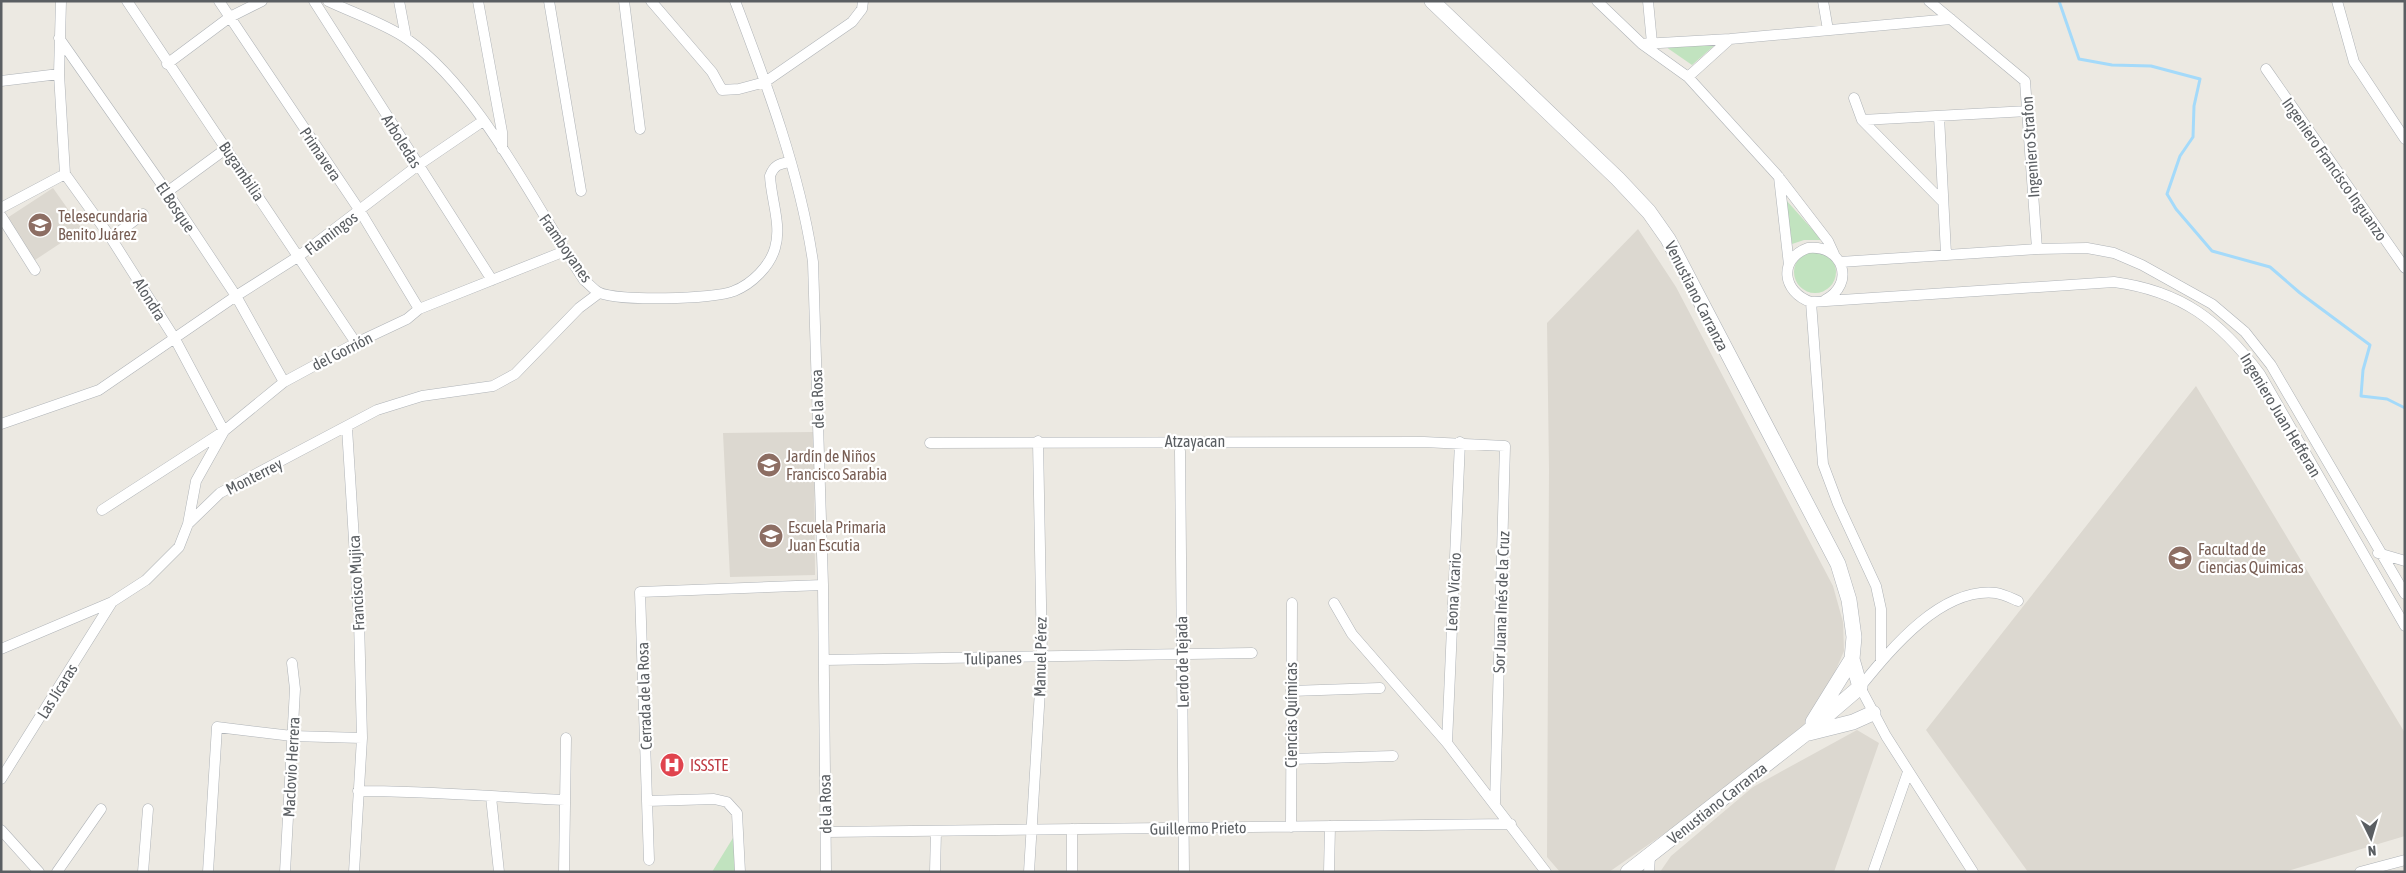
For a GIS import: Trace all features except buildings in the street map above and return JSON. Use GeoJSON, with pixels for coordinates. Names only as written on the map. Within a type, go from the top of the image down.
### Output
{"type":"FeatureCollection","features":[{"type":"Feature","properties":{"kind":"main road","name":"Venustiano Carranza"},"geometry":{"type":"LineString","coordinates":[[1432,1],[1618,179],[1649,212],[1668,238],[1838,564],[1850,600],[1854,637],[1852,659],[1860,687],[1805,734],[1628,872]]}},
{"type":"Feature","properties":{"kind":"main road","name":"Venustiano Carranza"},"geometry":{"type":"LineString","coordinates":[[1805,734],[1852,659]]}},
{"type":"Feature","properties":{"kind":"main road"},"geometry":{"type":"LineString","coordinates":[[1805,734],[1853,722],[1873,713]]}},
{"type":"Feature","properties":{"kind":"street"},"geometry":{"type":"LineString","coordinates":[[1,208],[65,174],[59,74],[61,1]]}},
{"type":"Feature","properties":{"kind":"street","name":"Bugambilia"},"geometry":{"type":"LineString","coordinates":[[127,1],[167,64],[227,148],[356,343]]}},
{"type":"Feature","properties":{"kind":"street","name":"Primavera"},"geometry":{"type":"LineString","coordinates":[[219,1],[360,210],[419,309]]}},
{"type":"Feature","properties":{"kind":"street"},"geometry":{"type":"LineString","coordinates":[[167,64],[230,18],[262,1]]}},
{"type":"Feature","properties":{"kind":"street","name":"Arboledas"},"geometry":{"type":"LineString","coordinates":[[314,1],[492,280]]}},
{"type":"Feature","properties":{"kind":"street","name":"Framboyanes"},"geometry":{"type":"LineString","coordinates":[[328,1],[406,38],[439,64],[502,149],[584,280],[598,292],[619,298],[704,296],[733,292],[749,283],[767,264],[775,248],[777,232],[770,176],[778,164],[789,162]]}},
{"type":"Feature","properties":{"kind":"street"},"geometry":{"type":"LineString","coordinates":[[399,1],[406,38]]}},
{"type":"Feature","properties":{"kind":"street"},"geometry":{"type":"LineString","coordinates":[[478,1],[502,132],[502,149]]}},
{"type":"Feature","properties":{"kind":"street"},"geometry":{"type":"LineString","coordinates":[[549,1],[581,191]]}},
{"type":"Feature","properties":{"kind":"street"},"geometry":{"type":"LineString","coordinates":[[624,1],[640,130]]}},
{"type":"Feature","properties":{"kind":"street"},"geometry":{"type":"LineString","coordinates":[[651,1],[712,72],[722,90],[739,89],[765,82],[852,22],[862,9],[863,1]]}},
{"type":"Feature","properties":{"kind":"street","name":"de la Rosa"},"geometry":{"type":"LineString","coordinates":[[735,1],[765,82],[789,162],[813,262],[823,584],[826,872]]}},
{"type":"Feature","properties":{"kind":"street"},"geometry":{"type":"LineString","coordinates":[[1597,1],[1688,77],[1778,176],[1828,241],[1843,273],[1841,284],[1834,294],[1825,300],[1811,302],[1798,296],[1790,285],[1778,176]]}},
{"type":"Feature","properties":{"kind":"street"},"geometry":{"type":"LineString","coordinates":[[1647,44],[1648,1]]}},
{"type":"Feature","properties":{"kind":"street"},"geometry":{"type":"LineString","coordinates":[[1823,1],[1828,30]]}},
{"type":"Feature","properties":{"kind":"street","name":"Ingeniero Strafon"},"geometry":{"type":"LineString","coordinates":[[1929,1],[2025,81],[2038,249]]}},
{"type":"Feature","properties":{"kind":"street"},"geometry":{"type":"LineString","coordinates":[[2337,1],[2354,62],[2401,125],[2405,139]]}},
{"type":"Feature","properties":{"kind":"street"},"geometry":{"type":"LineString","coordinates":[[1647,44],[1730,39],[1951,20]]}},
{"type":"Feature","properties":{"kind":"street","name":"El Bosque"},"geometry":{"type":"LineString","coordinates":[[59,38],[167,192],[236,296],[284,382]]}},
{"type":"Feature","properties":{"kind":"street"},"geometry":{"type":"LineString","coordinates":[[1688,77],[1730,39]]}},
{"type":"Feature","properties":{"kind":"street","name":"Ingeniero Francisco Inguanzo"},"geometry":{"type":"LineString","coordinates":[[2266,69],[2405,268]]}},
{"type":"Feature","properties":{"kind":"street"},"geometry":{"type":"LineString","coordinates":[[1,81],[59,74]]}},
{"type":"Feature","properties":{"kind":"street"},"geometry":{"type":"LineString","coordinates":[[1854,98],[1862,120],[1943,202]]}},
{"type":"Feature","properties":{"kind":"street"},"geometry":{"type":"LineString","coordinates":[[1862,120],[2028,112]]}},
{"type":"Feature","properties":{"kind":"street"},"geometry":{"type":"LineString","coordinates":[[1939,116],[1946,254]]}},
{"type":"Feature","properties":{"kind":"street","name":"Flamingos"},"geometry":{"type":"LineString","coordinates":[[1,424],[99,390],[236,296],[299,256],[418,166],[483,121]]}},
{"type":"Feature","properties":{"kind":"street"},"geometry":{"type":"LineString","coordinates":[[167,192],[227,148]]}},
{"type":"Feature","properties":{"kind":"street","name":"Alondra"},"geometry":{"type":"LineString","coordinates":[[65,174],[111,238],[175,339],[224,430]]}},
{"type":"Feature","properties":{"kind":"street"},"geometry":{"type":"LineString","coordinates":[[111,238],[143,214]]}},
{"type":"Feature","properties":{"kind":"street"},"geometry":{"type":"LineString","coordinates":[[1,216],[35,270]]}},
{"type":"Feature","properties":{"kind":"street"},"geometry":{"type":"LineString","coordinates":[[1789,265],[1796,254],[1808,248],[1821,247],[1837,258]]}},
{"type":"Feature","properties":{"kind":"street","name":"Ingeniero Juan Hefferan"},"geometry":{"type":"LineString","coordinates":[[1837,258],[2087,248],[2114,253],[2185,288],[2227,316],[2245,332],[2271,365],[2405,594]]}},
{"type":"Feature","properties":{"kind":"street","name":"del Gorrión"},"geometry":{"type":"LineString","coordinates":[[188,524],[196,481],[224,430],[284,382],[356,343],[407,319],[419,309],[565,251]]}},
{"type":"Feature","properties":{"kind":"street","name":"Ingeniero Juan Hefferan"},"geometry":{"type":"LineString","coordinates":[[1825,300],[2114,282],[2157,291],[2179,302],[2219,327],[2235,342],[2260,374],[2405,626]]}},
{"type":"Feature","properties":{"kind":"street","name":"Monterrey"},"geometry":{"type":"LineString","coordinates":[[1,650],[112,602],[146,580],[179,546],[188,524],[220,493],[347,428],[377,410],[422,396],[493,386],[514,374],[579,308],[598,292]]}},
{"type":"Feature","properties":{"kind":"street"},"geometry":{"type":"LineString","coordinates":[[1811,302],[1822,464],[1838,504],[1876,586],[1881,609],[1881,661]]}},
{"type":"Feature","properties":{"kind":"street","name":"Francisco Mujica"},"geometry":{"type":"LineString","coordinates":[[347,428],[359,620],[362,738],[354,872]]}},
{"type":"Feature","properties":{"kind":"street"},"geometry":{"type":"LineString","coordinates":[[102,510],[224,430]]}},
{"type":"Feature","properties":{"kind":"street","name":"Atzayacan"},"geometry":{"type":"LineString","coordinates":[[930,443],[1038,441],[1460,442]]}},
{"type":"Feature","properties":{"kind":"street","name":"Manuel Pérez"},"geometry":{"type":"LineString","coordinates":[[1029,872],[1042,657],[1038,441]]}},
{"type":"Feature","properties":{"kind":"street","name":"Leona Vicario"},"geometry":{"type":"LineString","coordinates":[[1446,743],[1460,442]]}},
{"type":"Feature","properties":{"kind":"street","name":"Sor Juana Inés de la Cruz"},"geometry":{"type":"LineString","coordinates":[[1460,442],[1506,446],[1495,804]]}},
{"type":"Feature","properties":{"kind":"street","name":"Lerdo de Tejada"},"geometry":{"type":"LineString","coordinates":[[1180,452],[1184,872]]}},
{"type":"Feature","properties":{"kind":"street"},"geometry":{"type":"LineString","coordinates":[[2366,560],[2379,552],[2405,561]]}},
{"type":"Feature","properties":{"kind":"street","name":"Cerrada de la Rosa"},"geometry":{"type":"LineString","coordinates":[[650,860],[640,592],[823,584]]}},
{"type":"Feature","properties":{"kind":"street"},"geometry":{"type":"LineString","coordinates":[[1860,687],[1881,661],[1942,606],[1963,597],[1996,593],[2018,601]]}},
{"type":"Feature","properties":{"kind":"street","name":"Las Jícaras"},"geometry":{"type":"LineString","coordinates":[[1,779],[112,602]]}},
{"type":"Feature","properties":{"kind":"street","name":"Ciencias Químicas"},"geometry":{"type":"LineString","coordinates":[[1291,827],[1292,603]]}},
{"type":"Feature","properties":{"kind":"street"},"geometry":{"type":"LineString","coordinates":[[1334,603],[1352,634],[1446,743],[1511,824],[1546,872]]}},
{"type":"Feature","properties":{"kind":"street","name":"Tulipanes"},"geometry":{"type":"LineString","coordinates":[[824,660],[1252,653]]}},
{"type":"Feature","properties":{"kind":"street","name":"Maclovio Herrera"},"geometry":{"type":"LineString","coordinates":[[286,872],[295,689],[292,663]]}},
{"type":"Feature","properties":{"kind":"street","name":"Venustiano Carranza"},"geometry":{"type":"LineString","coordinates":[[1860,687],[1908,772],[1973,872]]}},
{"type":"Feature","properties":{"kind":"street"},"geometry":{"type":"LineString","coordinates":[[1291,691],[1380,688]]}},
{"type":"Feature","properties":{"kind":"street"},"geometry":{"type":"LineString","coordinates":[[208,872],[217,727],[292,736],[362,738]]}},
{"type":"Feature","properties":{"kind":"street"},"geometry":{"type":"LineString","coordinates":[[564,872],[566,738]]}},
{"type":"Feature","properties":{"kind":"street"},"geometry":{"type":"LineString","coordinates":[[1291,759],[1393,756]]}},
{"type":"Feature","properties":{"kind":"street"},"geometry":{"type":"LineString","coordinates":[[1873,872],[1908,772]]}},
{"type":"Feature","properties":{"kind":"street"},"geometry":{"type":"LineString","coordinates":[[358,791],[431,792],[564,800]]}},
{"type":"Feature","properties":{"kind":"street"},"geometry":{"type":"LineString","coordinates":[[491,797],[499,872]]}},
{"type":"Feature","properties":{"kind":"street"},"geometry":{"type":"LineString","coordinates":[[648,801],[714,799],[727,802],[737,813],[740,872]]}},
{"type":"Feature","properties":{"kind":"street"},"geometry":{"type":"LineString","coordinates":[[56,872],[101,809]]}},
{"type":"Feature","properties":{"kind":"street"},"geometry":{"type":"LineString","coordinates":[[143,872],[148,809]]}},
{"type":"Feature","properties":{"kind":"street","name":"Guillermo Prieto"},"geometry":{"type":"LineString","coordinates":[[826,832],[1511,824]]}},
{"type":"Feature","properties":{"kind":"street"},"geometry":{"type":"LineString","coordinates":[[1329,872],[1330,826]]}},
{"type":"Feature","properties":{"kind":"street"},"geometry":{"type":"LineString","coordinates":[[1072,829],[1072,872]]}},
{"type":"Feature","properties":{"kind":"street"},"geometry":{"type":"LineString","coordinates":[[1,830],[39,872]]}},
{"type":"Feature","properties":{"kind":"street"},"geometry":{"type":"LineString","coordinates":[[935,872],[936,831]]}},
{"type":"Feature","properties":{"kind":"street"},"geometry":{"type":"LineString","coordinates":[[1649,872],[1650,856]]}},
{"type":"Feature","properties":{"kind":"street"},"geometry":{"type":"LineString","coordinates":[[2360,872],[2405,860]]}},
{"type":"Feature","properties":{"kind":"shaded area","name":"Telesecundaria Benito Juárez"},"geometry":{"type":"Polygon","coordinates":[[[53,188],[82,229],[32,262],[1,227],[1,222],[53,188]]]}},
{"type":"Feature","properties":{"kind":"shaded area"},"geometry":{"type":"Polygon","coordinates":[[[1638,229],[1676,287],[1833,586],[1843,622],[1844,651],[1828,688],[1808,720],[1782,752],[1609,872],[1560,872],[1547,857],[1549,470],[1547,323],[1638,229]]]}},
{"type":"Feature","properties":{"kind":"shaded area","name":"Facultad de Ciencias Quimicas"},"geometry":{"type":"Polygon","coordinates":[[[2196,386],[2405,733],[2405,836],[2284,872],[2028,872],[1926,730],[2196,386]]]}},
{"type":"Feature","properties":{"kind":"shaded area"},"geometry":{"type":"Polygon","coordinates":[[[814,432],[815,575],[730,577],[723,433],[814,432]]]}},
{"type":"Feature","properties":{"kind":"shaded area"},"geometry":{"type":"Polygon","coordinates":[[[1857,730],[1879,743],[1834,872],[1660,872],[1671,856],[1753,787],[1857,730]]]}},
{"type":"Feature","properties":{"kind":"green space"},"geometry":{"type":"Polygon","coordinates":[[[1716,44],[1692,65],[1666,47],[1716,44]]]}},
{"type":"Feature","properties":{"kind":"green space"},"geometry":{"type":"Polygon","coordinates":[[[1786,200],[1820,240],[1804,240],[1792,244],[1786,200]]]}},
{"type":"Feature","properties":{"kind":"green space"},"geometry":{"type":"Polygon","coordinates":[[[1815,251],[1830,257],[1836,272],[1830,287],[1815,293],[1800,287],[1794,272],[1800,257],[1815,251]]]}},
{"type":"Feature","properties":{"kind":"green space"},"geometry":{"type":"Polygon","coordinates":[[[736,833],[735,872],[712,872],[736,833]]]}},
{"type":"Feature","properties":{"kind":"waterway"},"geometry":{"type":"LineString","coordinates":[[2059,1],[2079,59],[2112,65],[2151,66],[2200,79],[2194,106],[2193,137],[2180,156],[2167,194],[2176,209],[2212,251],[2270,267],[2300,293],[2370,345],[2363,370],[2361,396],[2387,399],[2405,408]]}},
{"type":"Feature","properties":{"kind":"place","name":"Telesecundaria Benito Juárez"},"geometry":{"type":"Point","coordinates":[40,225]}},
{"type":"Feature","properties":{"kind":"place","name":"Jardín de Niños Francisco Sarabia"},"geometry":{"type":"Point","coordinates":[769,465]}},
{"type":"Feature","properties":{"kind":"place","name":"Escuela Primaria Juan Escutia"},"geometry":{"type":"Point","coordinates":[771,536]}},
{"type":"Feature","properties":{"kind":"place","name":"Facultad de Ciencias Quimicas"},"geometry":{"type":"Point","coordinates":[2180,558]}},
{"type":"Feature","properties":{"kind":"place","name":"ISSSTE"},"geometry":{"type":"Point","coordinates":[672,765]}}]}
